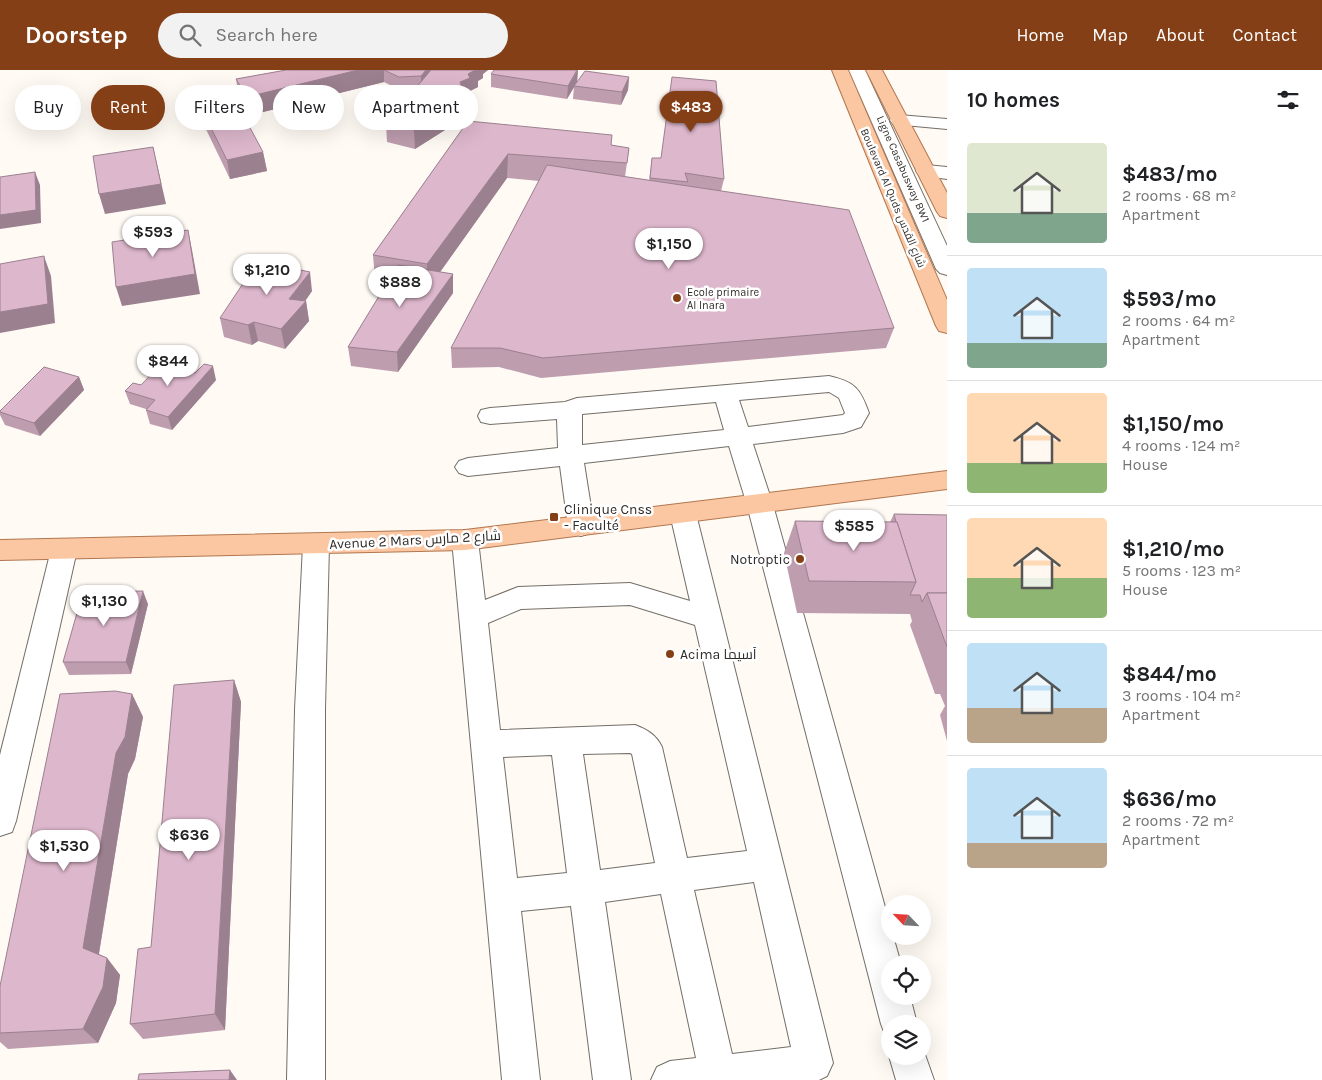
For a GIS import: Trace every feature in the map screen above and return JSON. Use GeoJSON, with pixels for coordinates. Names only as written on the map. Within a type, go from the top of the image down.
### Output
{"type":"FeatureCollection","features":[{"type":"Feature","properties":{"kind":"main road","name":"Boulevard Al Quds شارع القدس"},"geometry":{"type":"LineString","coordinates":[[840,70],[947,326]]}},
{"type":"Feature","properties":{"kind":"main road"},"geometry":{"type":"LineString","coordinates":[[874,70],[946,208]]}},
{"type":"Feature","properties":{"kind":"main road","name":"Avenue 2 Mars شارع 2 مارس"},"geometry":{"type":"LineString","coordinates":[[0,550],[316,545],[465,540],[760,505],[947,480]]}},
{"type":"Feature","properties":{"kind":"street","name":"Ligne Casabusway BW1"},"geometry":{"type":"LineString","coordinates":[[857,70],[947,270]]}},
{"type":"Feature","properties":{"kind":"street","name":"Ligne Casabusway BW1"},"geometry":{"type":"LineString","coordinates":[[865,70],[947,248]]}},
{"type":"Feature","properties":{"kind":"street"},"geometry":{"type":"LineString","coordinates":[[899,120],[947,124]]}},
{"type":"Feature","properties":{"kind":"street"},"geometry":{"type":"LineString","coordinates":[[926,171],[947,173]]}},
{"type":"Feature","properties":{"kind":"street"},"geometry":{"type":"LineString","coordinates":[[468,467],[843,425],[852,421],[857,413],[849,392],[841,386],[829,384],[577,406],[570,410],[490,416]]}},
{"type":"Feature","properties":{"kind":"street"},"geometry":{"type":"LineString","coordinates":[[725,393],[760,505],[881,956]]}},
{"type":"Feature","properties":{"kind":"street"},"geometry":{"type":"LineString","coordinates":[[570,410],[567,418],[581,526]]}},
{"type":"Feature","properties":{"kind":"street"},"geometry":{"type":"LineString","coordinates":[[670,1080],[814,1063],[706,617],[683,514]]}},
{"type":"Feature","properties":{"kind":"street"},"geometry":{"type":"LineString","coordinates":[[465,540],[521,1080]]}},
{"type":"Feature","properties":{"kind":"street"},"geometry":{"type":"LineString","coordinates":[[306,1080],[310,709],[316,545]]}},
{"type":"Feature","properties":{"kind":"street"},"geometry":{"type":"LineString","coordinates":[[0,821],[64,550]]}},
{"type":"Feature","properties":{"kind":"street"},"geometry":{"type":"LineString","coordinates":[[474,617],[518,598],[630,594],[706,617]]}},
{"type":"Feature","properties":{"kind":"street"},"geometry":{"type":"LineString","coordinates":[[486,744],[635,739],[646,747],[718,1074]]}},
{"type":"Feature","properties":{"kind":"street"},"geometry":{"type":"LineString","coordinates":[[566,741],[612,1080]]}},
{"type":"Feature","properties":{"kind":"street"},"geometry":{"type":"LineString","coordinates":[[501,896],[586,888],[767,864]]}},
{"type":"Feature","properties":{"kind":"street"},"geometry":{"type":"LineString","coordinates":[[911,1065],[915,1080]]}},
{"type":"Feature","properties":{"kind":"building"},"geometry":{"type":"Polygon","coordinates":[[[286,70],[358,70],[296,85],[273,85],[273,91],[263,93],[263,85],[240,85],[236,79],[286,70]]]}},
{"type":"Feature","properties":{"kind":"building"},"geometry":{"type":"Polygon","coordinates":[[[384,70],[426,70],[421,76],[399,77],[384,70]]]}},
{"type":"Feature","properties":{"kind":"building"},"geometry":{"type":"Polygon","coordinates":[[[431,70],[475,70],[468,74],[470,78],[460,82],[461,85],[418,85],[431,70]]]}},
{"type":"Feature","properties":{"kind":"building"},"geometry":{"type":"Polygon","coordinates":[[[494,70],[577,70],[568,86],[491,74],[494,70]]]}},
{"type":"Feature","properties":{"kind":"building"},"geometry":{"type":"Polygon","coordinates":[[[585,71],[629,77],[622,92],[574,86],[585,71]]]}},
{"type":"Feature","properties":{"kind":"building"},"geometry":{"type":"Polygon","coordinates":[[[672,77],[716,81],[724,179],[685,173],[688,182],[650,178],[652,158],[661,158],[672,77]]]}},
{"type":"Feature","properties":{"kind":"building"},"geometry":{"type":"Polygon","coordinates":[[[478,122],[612,135],[611,145],[629,148],[627,163],[508,154],[427,264],[373,255],[462,130],[478,130],[478,122]]]}},
{"type":"Feature","properties":{"kind":"building"},"geometry":{"type":"Polygon","coordinates":[[[212,130],[251,130],[263,152],[227,160],[212,130]]]}},
{"type":"Feature","properties":{"kind":"building"},"geometry":{"type":"Polygon","coordinates":[[[153,147],[161,184],[99,194],[93,156],[153,147]]]}},
{"type":"Feature","properties":{"kind":"building","name":"Ecole primaire Al Inara"},"geometry":{"type":"Polygon","coordinates":[[[547,165],[849,210],[894,328],[543,358],[500,348],[451,348],[547,165]]]}},
{"type":"Feature","properties":{"kind":"building"},"geometry":{"type":"Polygon","coordinates":[[[35,172],[36,210],[0,215],[0,177],[35,172]]]}},
{"type":"Feature","properties":{"kind":"building"},"geometry":{"type":"Polygon","coordinates":[[[188,230],[195,274],[116,287],[112,242],[188,230]]]}},
{"type":"Feature","properties":{"kind":"building"},"geometry":{"type":"Polygon","coordinates":[[[44,256],[48,304],[0,312],[0,264],[44,256]]]}},
{"type":"Feature","properties":{"kind":"building"},"geometry":{"type":"Polygon","coordinates":[[[258,261],[310,272],[289,299],[306,301],[281,329],[254,322],[248,325],[220,318],[258,261]]]}},
{"type":"Feature","properties":{"kind":"building"},"geometry":{"type":"Polygon","coordinates":[[[398,265],[453,274],[397,352],[348,347],[398,265]]]}},
{"type":"Feature","properties":{"kind":"building"},"geometry":{"type":"Polygon","coordinates":[[[162,363],[195,373],[204,364],[213,366],[168,417],[146,410],[155,400],[125,391],[133,383],[141,385],[162,363]]]}},
{"type":"Feature","properties":{"kind":"building"},"geometry":{"type":"Polygon","coordinates":[[[44,367],[79,377],[34,423],[0,412],[0,411],[44,367]]]}},
{"type":"Feature","properties":{"kind":"building"},"geometry":{"type":"Polygon","coordinates":[[[894,514],[947,515],[947,593],[927,593],[922,602],[920,595],[910,595],[916,582],[894,514]]]}},
{"type":"Feature","properties":{"kind":"building"},"geometry":{"type":"Polygon","coordinates":[[[795,521],[897,522],[916,582],[809,581],[795,521]]]}},
{"type":"Feature","properties":{"kind":"building"},"geometry":{"type":"Polygon","coordinates":[[[143,591],[126,662],[63,662],[83,592],[143,591]]]}},
{"type":"Feature","properties":{"kind":"building"},"geometry":{"type":"Polygon","coordinates":[[[927,593],[947,593],[947,647],[927,593]]]}},
{"type":"Feature","properties":{"kind":"building"},"geometry":{"type":"Polygon","coordinates":[[[234,680],[215,1014],[130,1024],[138,949],[151,947],[174,685],[234,680]]]}},
{"type":"Feature","properties":{"kind":"building"},"geometry":{"type":"Polygon","coordinates":[[[115,691],[132,694],[125,737],[116,753],[83,948],[107,958],[103,987],[83,1029],[0,1033],[0,986],[60,694],[115,691]]]}},
{"type":"Feature","properties":{"kind":"building"},"geometry":{"type":"Polygon","coordinates":[[[230,1070],[229,1080],[138,1080],[139,1074],[230,1070]]]}},
{"type":"Feature","properties":{"kind":"place","name":"Ecole primaire Al Inara"},"geometry":{"type":"Point","coordinates":[677,298]}},
{"type":"Feature","properties":{"kind":"place","name":"Clinique Cnss - Faculté"},"geometry":{"type":"Point","coordinates":[554,517]}},
{"type":"Feature","properties":{"kind":"place","name":"Notroptic"},"geometry":{"type":"Point","coordinates":[800,559]}},
{"type":"Feature","properties":{"kind":"place","name":"Acima آسيما"},"geometry":{"type":"Point","coordinates":[670,654]}}]}
